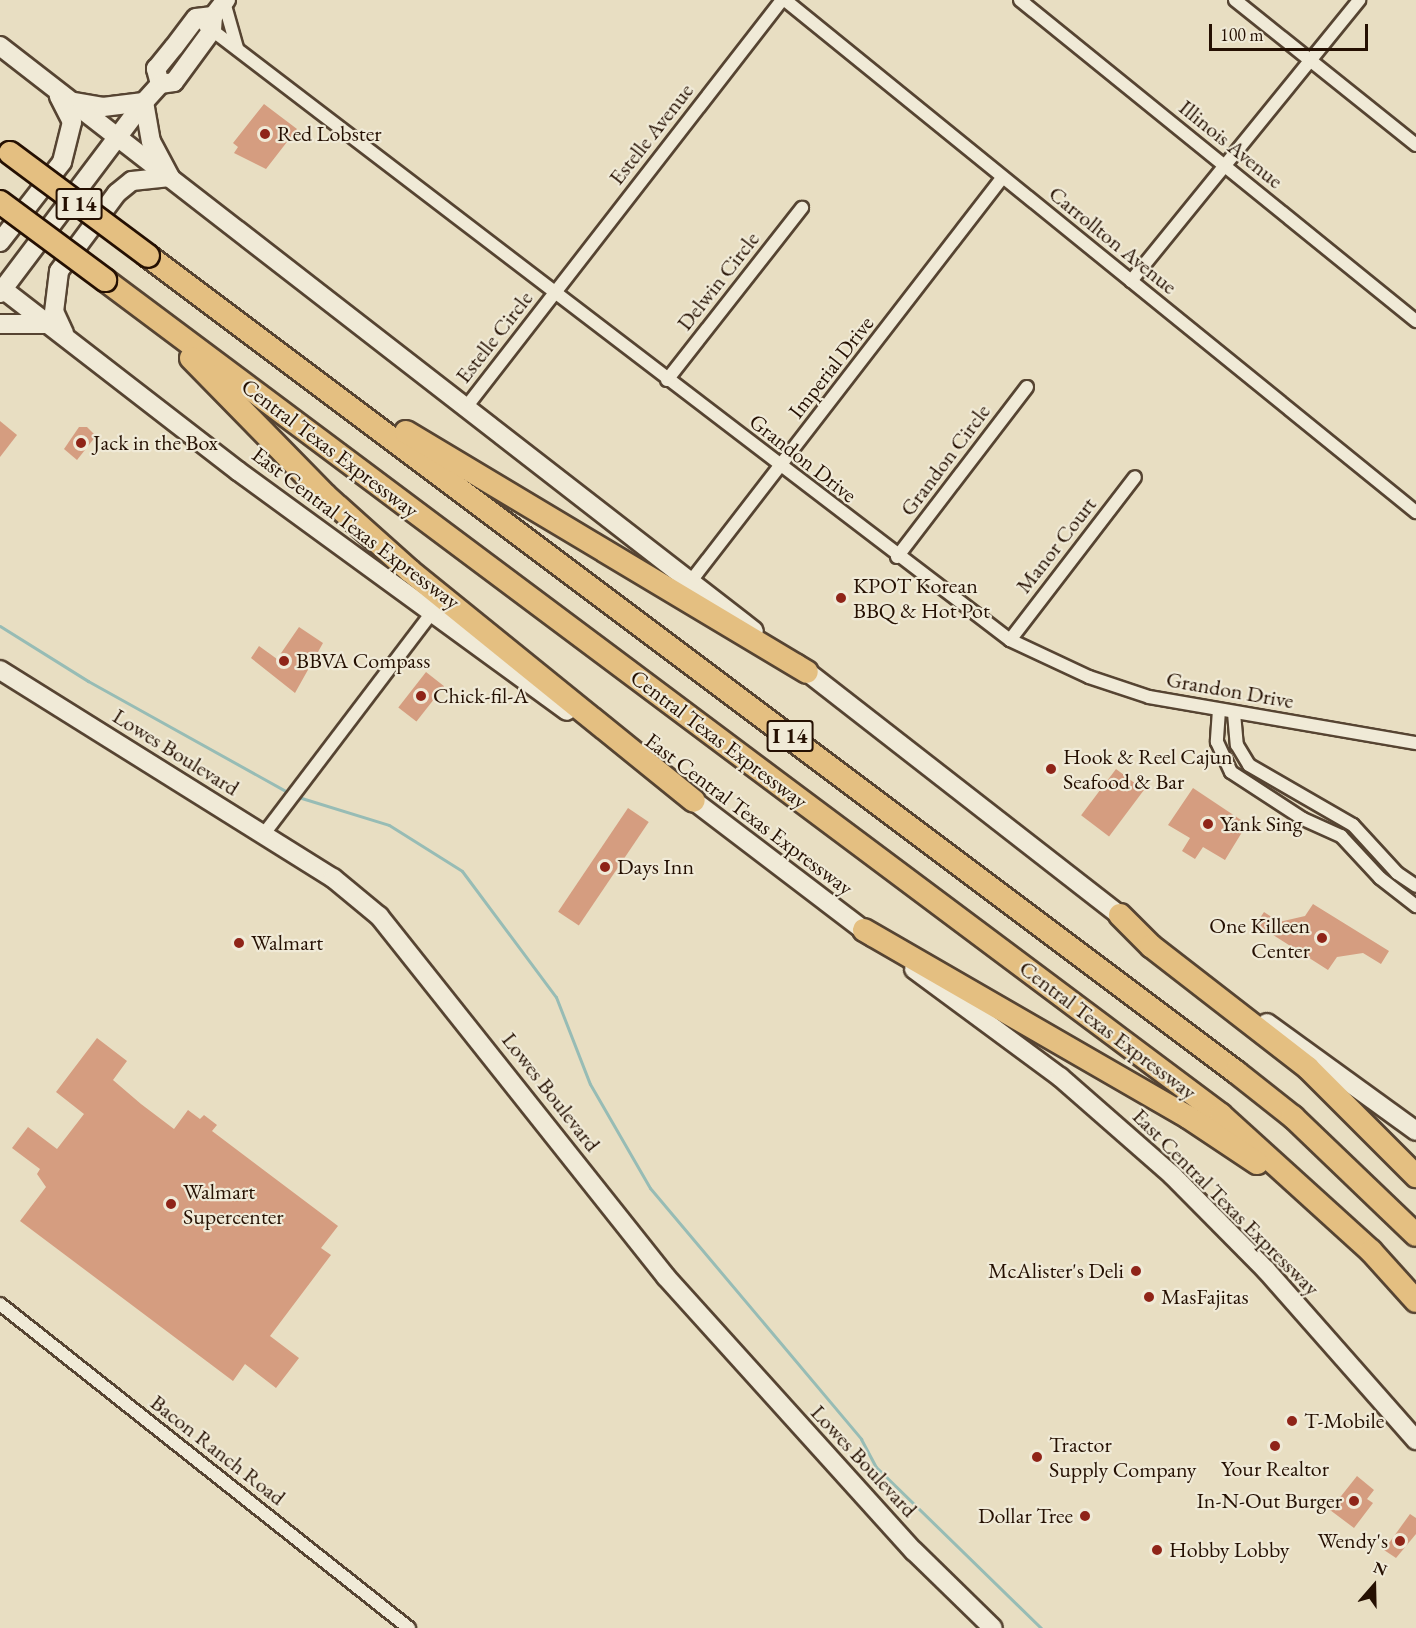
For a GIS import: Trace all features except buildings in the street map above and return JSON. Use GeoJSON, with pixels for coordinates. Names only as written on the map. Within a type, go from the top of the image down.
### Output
{"type":"FeatureCollection","features":[{"type":"Feature","properties":{"kind":"highway","name":"Central Texas Expressway"},"geometry":{"type":"LineString","coordinates":[[5,149],[1236,1072],[1293,1117],[1416,1234]]}},
{"type":"Feature","properties":{"kind":"highway","name":"Central Texas Expressway"},"geometry":{"type":"LineString","coordinates":[[0,202],[1221,1115],[1371,1251],[1416,1301]]}},
{"type":"Feature","properties":{"kind":"highway"},"geometry":{"type":"LineString","coordinates":[[147,310],[334,503],[462,616],[694,801]]}},
{"type":"Feature","properties":{"kind":"highway"},"geometry":{"type":"LineString","coordinates":[[328,390],[350,397],[807,672]]}},
{"type":"Feature","properties":{"kind":"highway"},"geometry":{"type":"LineString","coordinates":[[1120,915],[1151,946],[1308,1068],[1416,1176]]}},
{"type":"Feature","properties":{"kind":"highway"},"geometry":{"type":"LineString","coordinates":[[864,930],[1188,1117],[1250,1157],[1371,1251]]}},
{"type":"Feature","properties":{"kind":"main road"},"geometry":{"type":"LineString","coordinates":[[160,84],[156,69],[196,18],[219,12]]}},
{"type":"Feature","properties":{"kind":"main road"},"geometry":{"type":"LineString","coordinates":[[1,290],[119,138],[144,102],[160,84],[174,82],[219,12]]}},
{"type":"Feature","properties":{"kind":"main road"},"geometry":{"type":"LineString","coordinates":[[0,46],[467,406],[1120,915],[1416,1131]]}},
{"type":"Feature","properties":{"kind":"main road"},"geometry":{"type":"LineString","coordinates":[[0,242],[62,162],[70,142],[68,108],[51,86]]}},
{"type":"Feature","properties":{"kind":"main road"},"geometry":{"type":"LineString","coordinates":[[70,101],[103,108],[144,102]]}},
{"type":"Feature","properties":{"kind":"main road"},"geometry":{"type":"LineString","coordinates":[[144,102],[151,141],[170,177]]}},
{"type":"Feature","properties":{"kind":"main road"},"geometry":{"type":"LineString","coordinates":[[0,324],[58,330],[54,312],[59,271],[117,193],[132,181],[170,177]]}},
{"type":"Feature","properties":{"kind":"main road","name":"East Central Texas Expressway"},"geometry":{"type":"LineString","coordinates":[[1,290],[58,330],[430,614],[694,801],[1060,1077],[1172,1175],[1266,1270],[1416,1440]]}},
{"type":"Feature","properties":{"kind":"main road","name":"Lowes Boulevard"},"geometry":{"type":"LineString","coordinates":[[0,670],[333,878],[379,916],[673,1286],[914,1551],[993,1628]]}},
{"type":"Feature","properties":{"kind":"street","name":"Carrollton Avenue"},"geometry":{"type":"LineString","coordinates":[[783,0],[1416,512]]}},
{"type":"Feature","properties":{"kind":"street","name":"Estelle Avenue"},"geometry":{"type":"LineString","coordinates":[[554,293],[783,0]]}},
{"type":"Feature","properties":{"kind":"street","name":"Illinois Avenue"},"geometry":{"type":"LineString","coordinates":[[1020,0],[1416,321]]}},
{"type":"Feature","properties":{"kind":"street"},"geometry":{"type":"LineString","coordinates":[[1235,0],[1416,145]]}},
{"type":"Feature","properties":{"kind":"street"},"geometry":{"type":"LineString","coordinates":[[1131,281],[1359,0]]}},
{"type":"Feature","properties":{"kind":"street","name":"Grandon Drive"},"geometry":{"type":"LineString","coordinates":[[219,12],[238,49],[897,558],[1010,639],[1117,688],[1234,713],[1416,743]]}},
{"type":"Feature","properties":{"kind":"street"},"geometry":{"type":"LineString","coordinates":[[219,12],[238,49]]}},
{"type":"Feature","properties":{"kind":"street","name":"Imperial Drive"},"geometry":{"type":"LineString","coordinates":[[691,581],[1002,178]]}},
{"type":"Feature","properties":{"kind":"street","name":"Delwin Circle"},"geometry":{"type":"LineString","coordinates":[[667,380],[801,207]]}},
{"type":"Feature","properties":{"kind":"street","name":"Estelle Circle"},"geometry":{"type":"LineString","coordinates":[[467,406],[554,293]]}},
{"type":"Feature","properties":{"kind":"street","name":"Grandon Circle"},"geometry":{"type":"LineString","coordinates":[[897,558],[1027,387]]}},
{"type":"Feature","properties":{"kind":"street","name":"Manor Court"},"geometry":{"type":"LineString","coordinates":[[1010,639],[1135,477]]}},
{"type":"Feature","properties":{"kind":"street"},"geometry":{"type":"LineString","coordinates":[[263,835],[430,614]]}},
{"type":"Feature","properties":{"kind":"street"},"geometry":{"type":"LineString","coordinates":[[1219,710],[1222,759],[1253,789],[1341,836],[1380,878],[1415,900]]}},
{"type":"Feature","properties":{"kind":"street"},"geometry":{"type":"LineString","coordinates":[[1234,713],[1242,758],[1263,775],[1317,808],[1353,825],[1397,873],[1416,886]]}},
{"type":"Feature","properties":{"kind":"street"},"geometry":{"type":"LineString","coordinates":[[1253,789],[1263,775]]}},
{"type":"Feature","properties":{"kind":"street"},"geometry":{"type":"LineString","coordinates":[[1311,822],[1317,808]]}},
{"type":"Feature","properties":{"kind":"street","name":"Bacon Ranch Road"},"geometry":{"type":"LineString","coordinates":[[0,1304],[409,1628]]}},
{"type":"Feature","properties":{"kind":"waterway"},"geometry":{"type":"LineString","coordinates":[[0,626],[88,681],[289,793]]}},
{"type":"Feature","properties":{"kind":"waterway"},"geometry":{"type":"LineString","coordinates":[[295,796],[389,825],[462,871],[556,997],[590,1084],[650,1188],[861,1439],[876,1467],[1041,1628]]}},
{"type":"Feature","properties":{"kind":"place","name":"Red Lobster"},"geometry":{"type":"Point","coordinates":[265,134]}},
{"type":"Feature","properties":{"kind":"place","name":"Jack in the Box"},"geometry":{"type":"Point","coordinates":[81,443]}},
{"type":"Feature","properties":{"kind":"place","name":"KPOT Korean BBQ & Hot Pot"},"geometry":{"type":"Point","coordinates":[841,598]}},
{"type":"Feature","properties":{"kind":"place","name":"BBVA Compass"},"geometry":{"type":"Point","coordinates":[284,661]}},
{"type":"Feature","properties":{"kind":"place","name":"Chick-fil-A"},"geometry":{"type":"Point","coordinates":[421,696]}},
{"type":"Feature","properties":{"kind":"place","name":"Hook & Reel Cajun Seafood & Bar"},"geometry":{"type":"Point","coordinates":[1051,769]}},
{"type":"Feature","properties":{"kind":"place","name":"Yank Sing"},"geometry":{"type":"Point","coordinates":[1208,824]}},
{"type":"Feature","properties":{"kind":"place","name":"Days Inn"},"geometry":{"type":"Point","coordinates":[605,867]}},
{"type":"Feature","properties":{"kind":"place","name":"One Killeen Center"},"geometry":{"type":"Point","coordinates":[1322,938]}},
{"type":"Feature","properties":{"kind":"place","name":"Walmart"},"geometry":{"type":"Point","coordinates":[239,943]}},
{"type":"Feature","properties":{"kind":"place","name":"Walmart Supercenter"},"geometry":{"type":"Point","coordinates":[171,1204]}},
{"type":"Feature","properties":{"kind":"place","name":"McAlister's Deli"},"geometry":{"type":"Point","coordinates":[1136,1271]}},
{"type":"Feature","properties":{"kind":"place","name":"MasFajitas"},"geometry":{"type":"Point","coordinates":[1149,1297]}},
{"type":"Feature","properties":{"kind":"place","name":"T-Mobile"},"geometry":{"type":"Point","coordinates":[1292,1421]}},
{"type":"Feature","properties":{"kind":"place","name":"Your Realtor"},"geometry":{"type":"Point","coordinates":[1275,1446]}},
{"type":"Feature","properties":{"kind":"place","name":"Tractor Supply Company"},"geometry":{"type":"Point","coordinates":[1037,1457]}},
{"type":"Feature","properties":{"kind":"place","name":"In-N-Out Burger"},"geometry":{"type":"Point","coordinates":[1354,1501]}},
{"type":"Feature","properties":{"kind":"place","name":"Dollar Tree"},"geometry":{"type":"Point","coordinates":[1085,1516]}},
{"type":"Feature","properties":{"kind":"place","name":"Wendy's"},"geometry":{"type":"Point","coordinates":[1400,1541]}},
{"type":"Feature","properties":{"kind":"place","name":"Hobby Lobby"},"geometry":{"type":"Point","coordinates":[1157,1550]}}]}
